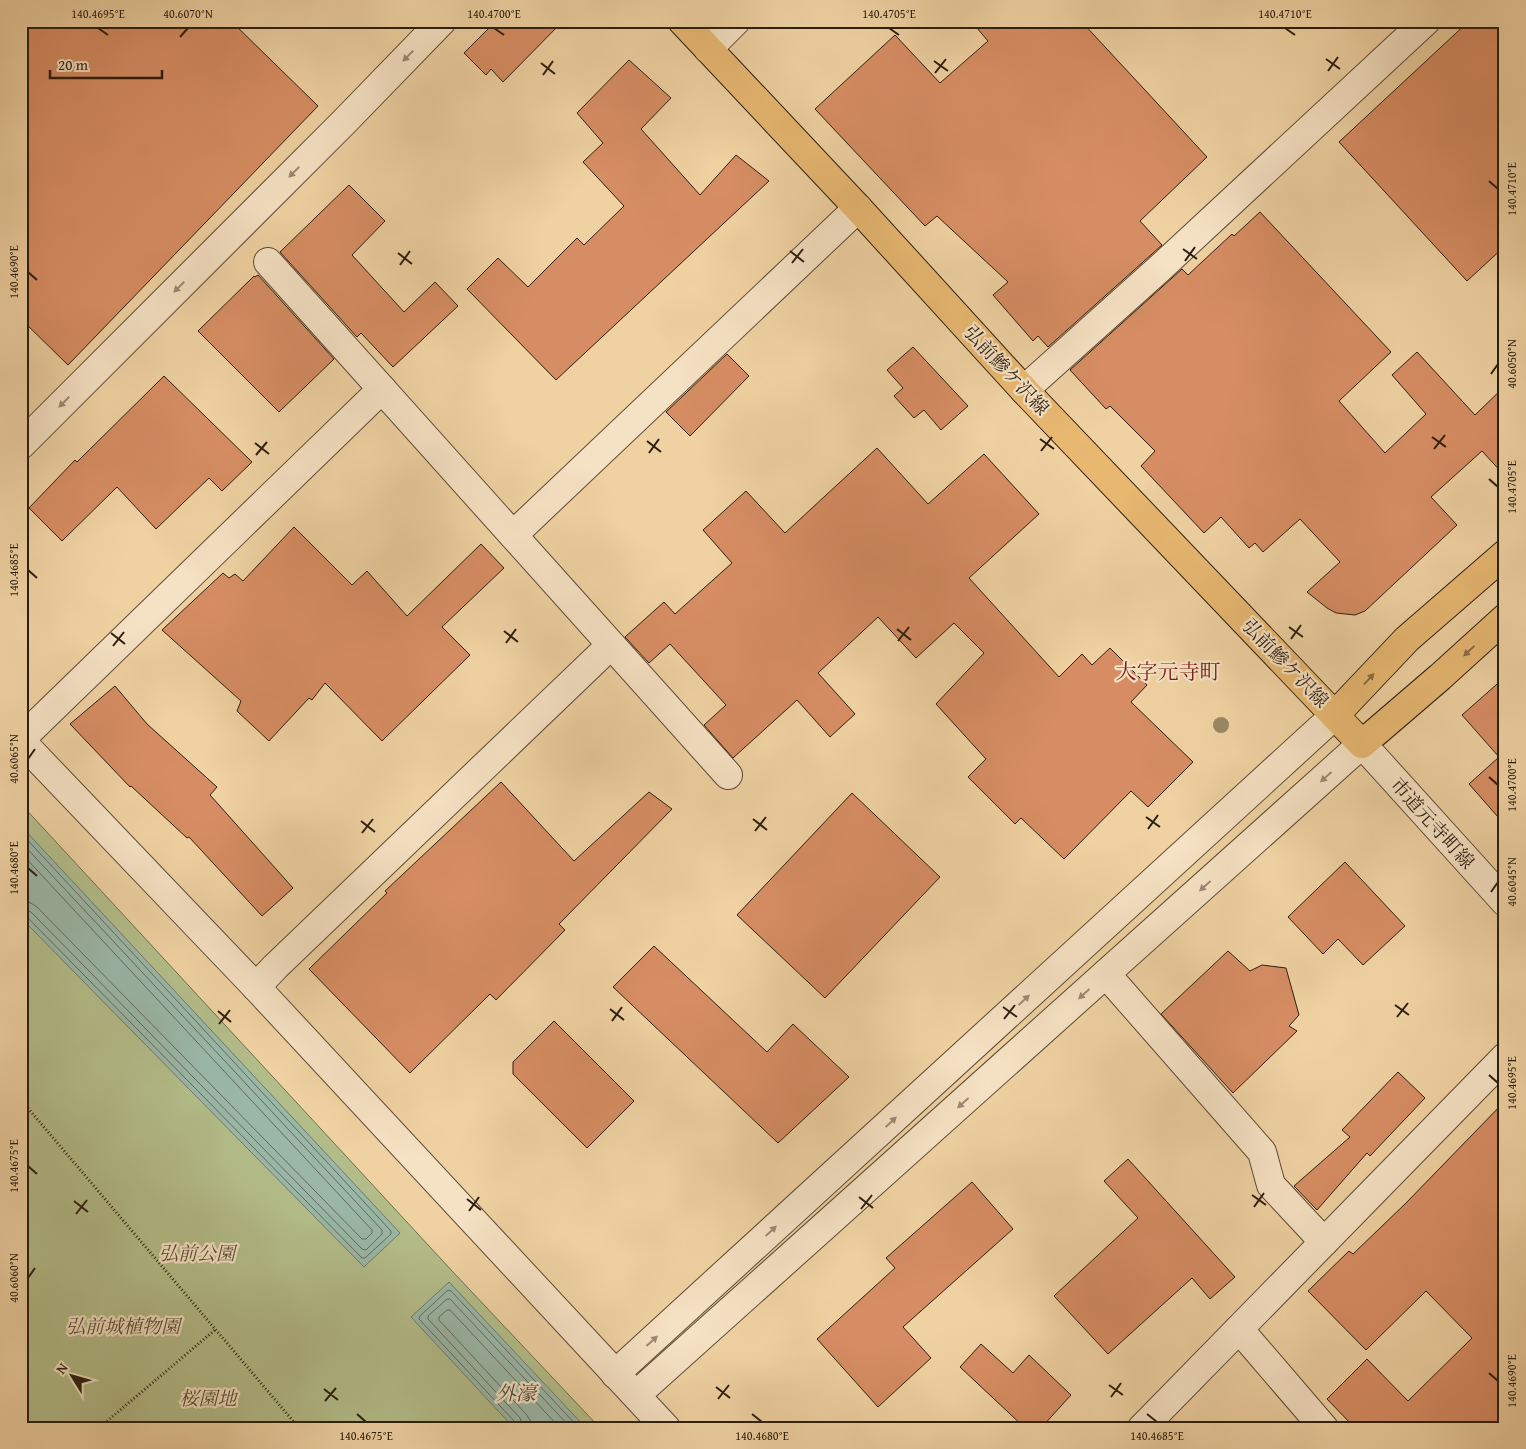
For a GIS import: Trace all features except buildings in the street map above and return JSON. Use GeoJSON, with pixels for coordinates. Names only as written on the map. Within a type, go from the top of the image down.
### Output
{"type":"FeatureCollection","features":[{"type":"Feature","properties":{"kind":"main road","name":"弘前鰺ケ沢線"},"geometry":{"type":"LineString","coordinates":[[682,21],[858,208],[1024,390],[1362,744]]}},
{"type":"Feature","properties":{"kind":"main road","name":"弘前鰺ケ沢線"},"geometry":{"type":"LineString","coordinates":[[1336,715],[1407,639],[1505,554]]}},
{"type":"Feature","properties":{"kind":"main road"},"geometry":{"type":"LineString","coordinates":[[1362,744],[1505,618]]}},
{"type":"Feature","properties":{"kind":"street"},"geometry":{"type":"LineString","coordinates":[[21,445],[345,121],[442,21]]}},
{"type":"Feature","properties":{"kind":"street"},"geometry":{"type":"LineString","coordinates":[[708,49],[736,21]]}},
{"type":"Feature","properties":{"kind":"street"},"geometry":{"type":"LineString","coordinates":[[1024,390],[1167,261],[1426,21]]}},
{"type":"Feature","properties":{"kind":"street"},"geometry":{"type":"LineString","coordinates":[[513,535],[858,208]]}},
{"type":"Feature","properties":{"kind":"street"},"geometry":{"type":"LineString","coordinates":[[268,262],[728,775]]}},
{"type":"Feature","properties":{"kind":"street"},"geometry":{"type":"LineString","coordinates":[[382,389],[21,740],[256,987],[666,1428]]}},
{"type":"Feature","properties":{"kind":"street"},"geometry":{"type":"LineString","coordinates":[[256,987],[611,645]]}},
{"type":"Feature","properties":{"kind":"street"},"geometry":{"type":"LineString","coordinates":[[615,1374],[1336,715]]}},
{"type":"Feature","properties":{"kind":"street"},"geometry":{"type":"LineString","coordinates":[[636,1396],[1362,744]]}},
{"type":"Feature","properties":{"kind":"street","name":"市道元寺町線"},"geometry":{"type":"LineString","coordinates":[[1362,744],[1505,902]]}},
{"type":"Feature","properties":{"kind":"street"},"geometry":{"type":"LineString","coordinates":[[1106,974],[1262,1152],[1270,1185],[1324,1242]]}},
{"type":"Feature","properties":{"kind":"street"},"geometry":{"type":"LineString","coordinates":[[1142,1428],[1505,1056]]}},
{"type":"Feature","properties":{"kind":"street"},"geometry":{"type":"LineString","coordinates":[[1239,1329],[1324,1428]]}},
{"type":"Feature","properties":{"kind":"path"},"geometry":{"type":"LineString","coordinates":[[21,1100],[299,1428]]}},
{"type":"Feature","properties":{"kind":"path"},"geometry":{"type":"LineString","coordinates":[[99,1428],[216,1329]]}},
{"type":"Feature","properties":{"kind":"green space","name":"弘前公園"},"geometry":{"type":"Polygon","coordinates":[[[21,804],[453,1272],[600,1428],[21,1428],[21,804]]]}},
{"type":"Feature","properties":{"kind":"water"},"geometry":{"type":"Polygon","coordinates":[[[21,826],[400,1233],[364,1267],[21,918],[21,826]]]}},
{"type":"Feature","properties":{"kind":"water","name":"外濠"},"geometry":{"type":"Polygon","coordinates":[[[449,1282],[586,1428],[514,1428],[411,1317],[449,1282]]]}},
{"type":"Feature","properties":{"kind":"district","name":"大字元寺町"},"geometry":{"type":"Point","coordinates":[1168,671]}},
{"type":"Feature","properties":{"kind":"park label","name":"弘前城植物園"},"geometry":{"type":"Point","coordinates":[123,1326]}},
{"type":"Feature","properties":{"kind":"park label","name":"桜園地"},"geometry":{"type":"Point","coordinates":[208,1398]}}]}
